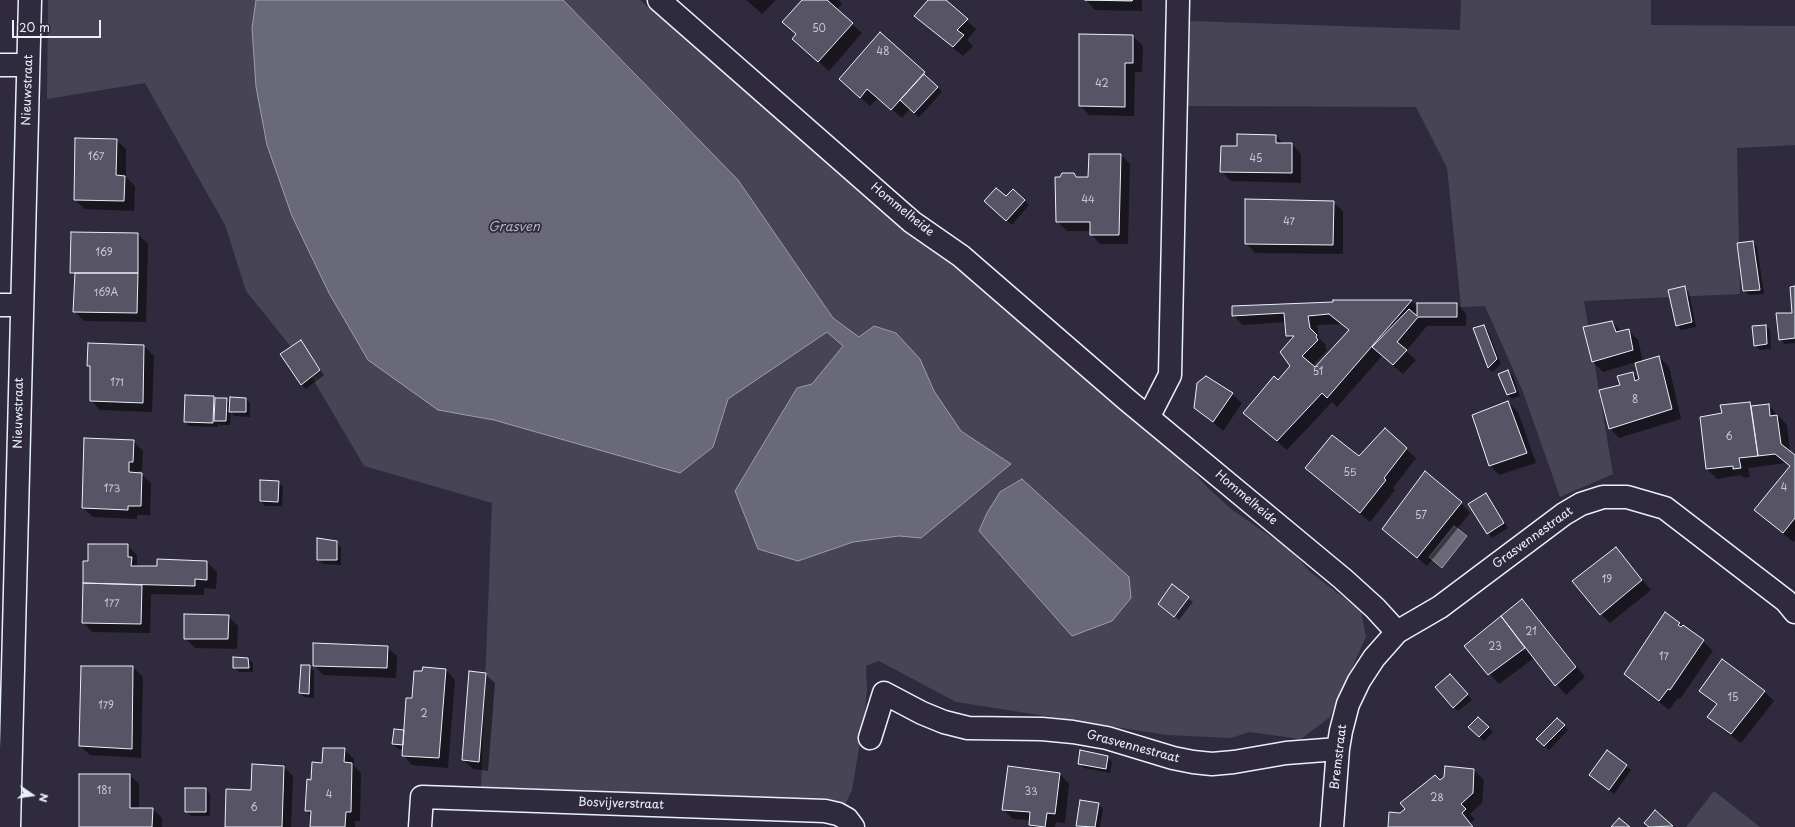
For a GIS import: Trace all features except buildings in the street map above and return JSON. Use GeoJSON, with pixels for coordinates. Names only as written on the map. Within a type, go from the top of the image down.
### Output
{"type":"FeatureCollection","features":[{"type":"Feature","properties":{"kind":"street","name":"Nieuwstraat"},"geometry":{"type":"LineString","coordinates":[[10,827],[30,0]]}},
{"type":"Feature","properties":{"kind":"street","name":"Hommelheide"},"geometry":{"type":"LineString","coordinates":[[659,0],[912,222],[961,256],[1126,399],[1343,579],[1375,608],[1397,632]]}},
{"type":"Feature","properties":{"kind":"street"},"geometry":{"type":"LineString","coordinates":[[1148,416],[1170,375],[1178,0]]}},
{"type":"Feature","properties":{"kind":"street"},"geometry":{"type":"LineString","coordinates":[[0,65],[28,65]]}},
{"type":"Feature","properties":{"kind":"street"},"geometry":{"type":"LineString","coordinates":[[0,305],[22,305]]}},
{"type":"Feature","properties":{"kind":"street","name":"Grasvennestraat"},"geometry":{"type":"LineString","coordinates":[[1397,632],[1440,607],[1564,514],[1581,504],[1603,497],[1627,497],[1665,508],[1786,601],[1795,612]]}},
{"type":"Feature","properties":{"kind":"street","name":"Bremstraat"},"geometry":{"type":"LineString","coordinates":[[1332,827],[1338,749],[1348,704],[1356,687],[1374,658],[1397,632]]}},
{"type":"Feature","properties":{"kind":"street","name":"Grasvennestraat"},"geometry":{"type":"LineString","coordinates":[[870,738],[884,693],[922,713],[944,722],[968,728],[1042,729],[1073,732],[1107,738],[1173,758],[1193,762],[1212,764],[1234,762],[1286,753],[1338,749]]}},
{"type":"Feature","properties":{"kind":"street","name":"Bosvijverstraat"},"geometry":{"type":"LineString","coordinates":[[420,827],[422,797],[825,811],[838,814],[850,823]]}},
{"type":"Feature","properties":{"kind":"shaded area"},"geometry":{"type":"Polygon","coordinates":[[[48,0],[256,0],[252,28],[256,87],[267,145],[438,410],[494,420],[568,440],[713,447],[728,399],[827,332],[843,346],[812,384],[797,388],[798,561],[853,542],[899,536],[921,538],[1011,464],[961,431],[934,391],[920,359],[859,337],[833,318],[738,180],[563,0],[640,0],[916,238],[941,253],[1179,456],[1207,487],[1231,509],[1293,552],[1309,571],[1361,611],[1366,637],[1330,717],[1301,739],[1249,732],[1231,738],[1167,735],[956,702],[879,661],[866,666],[867,690],[864,719],[852,790],[845,805],[826,800],[481,787],[492,503],[364,466],[303,362],[246,291],[225,225],[145,83],[47,99],[48,0]]]}},
{"type":"Feature","properties":{"kind":"shaded area"},"geometry":{"type":"Polygon","coordinates":[[[1461,0],[1651,0],[1651,25],[1795,26],[1795,145],[1737,148],[1740,294],[1584,301],[1613,474],[1560,497],[1523,392],[1485,306],[1461,307],[1447,168],[1416,107],[1188,106],[1190,21],[1460,30],[1461,0]]]}},
{"type":"Feature","properties":{"kind":"shaded area"},"geometry":{"type":"Polygon","coordinates":[[[1714,791],[1760,827],[1686,827],[1714,791]]]}},
{"type":"Feature","properties":{"kind":"water","name":"Grasven"},"geometry":{"type":"Polygon","coordinates":[[[256,0],[563,0],[738,180],[833,318],[859,337],[874,326],[896,333],[920,359],[934,391],[961,431],[1011,464],[921,538],[899,536],[853,542],[798,561],[758,549],[735,491],[797,388],[812,384],[843,346],[827,332],[728,399],[713,447],[680,473],[494,420],[438,410],[368,360],[329,293],[292,216],[267,145],[256,87],[252,28],[256,0]]]}},
{"type":"Feature","properties":{"kind":"water"},"geometry":{"type":"Polygon","coordinates":[[[1022,479],[1129,577],[1131,598],[1112,621],[1072,636],[979,531],[987,513],[1000,492],[1022,479]]]}},
{"type":"Feature","properties":{"kind":"water"},"geometry":{"type":"Polygon","coordinates":[[[1454,526],[1467,536],[1442,568],[1429,557],[1454,526]]]}}]}
